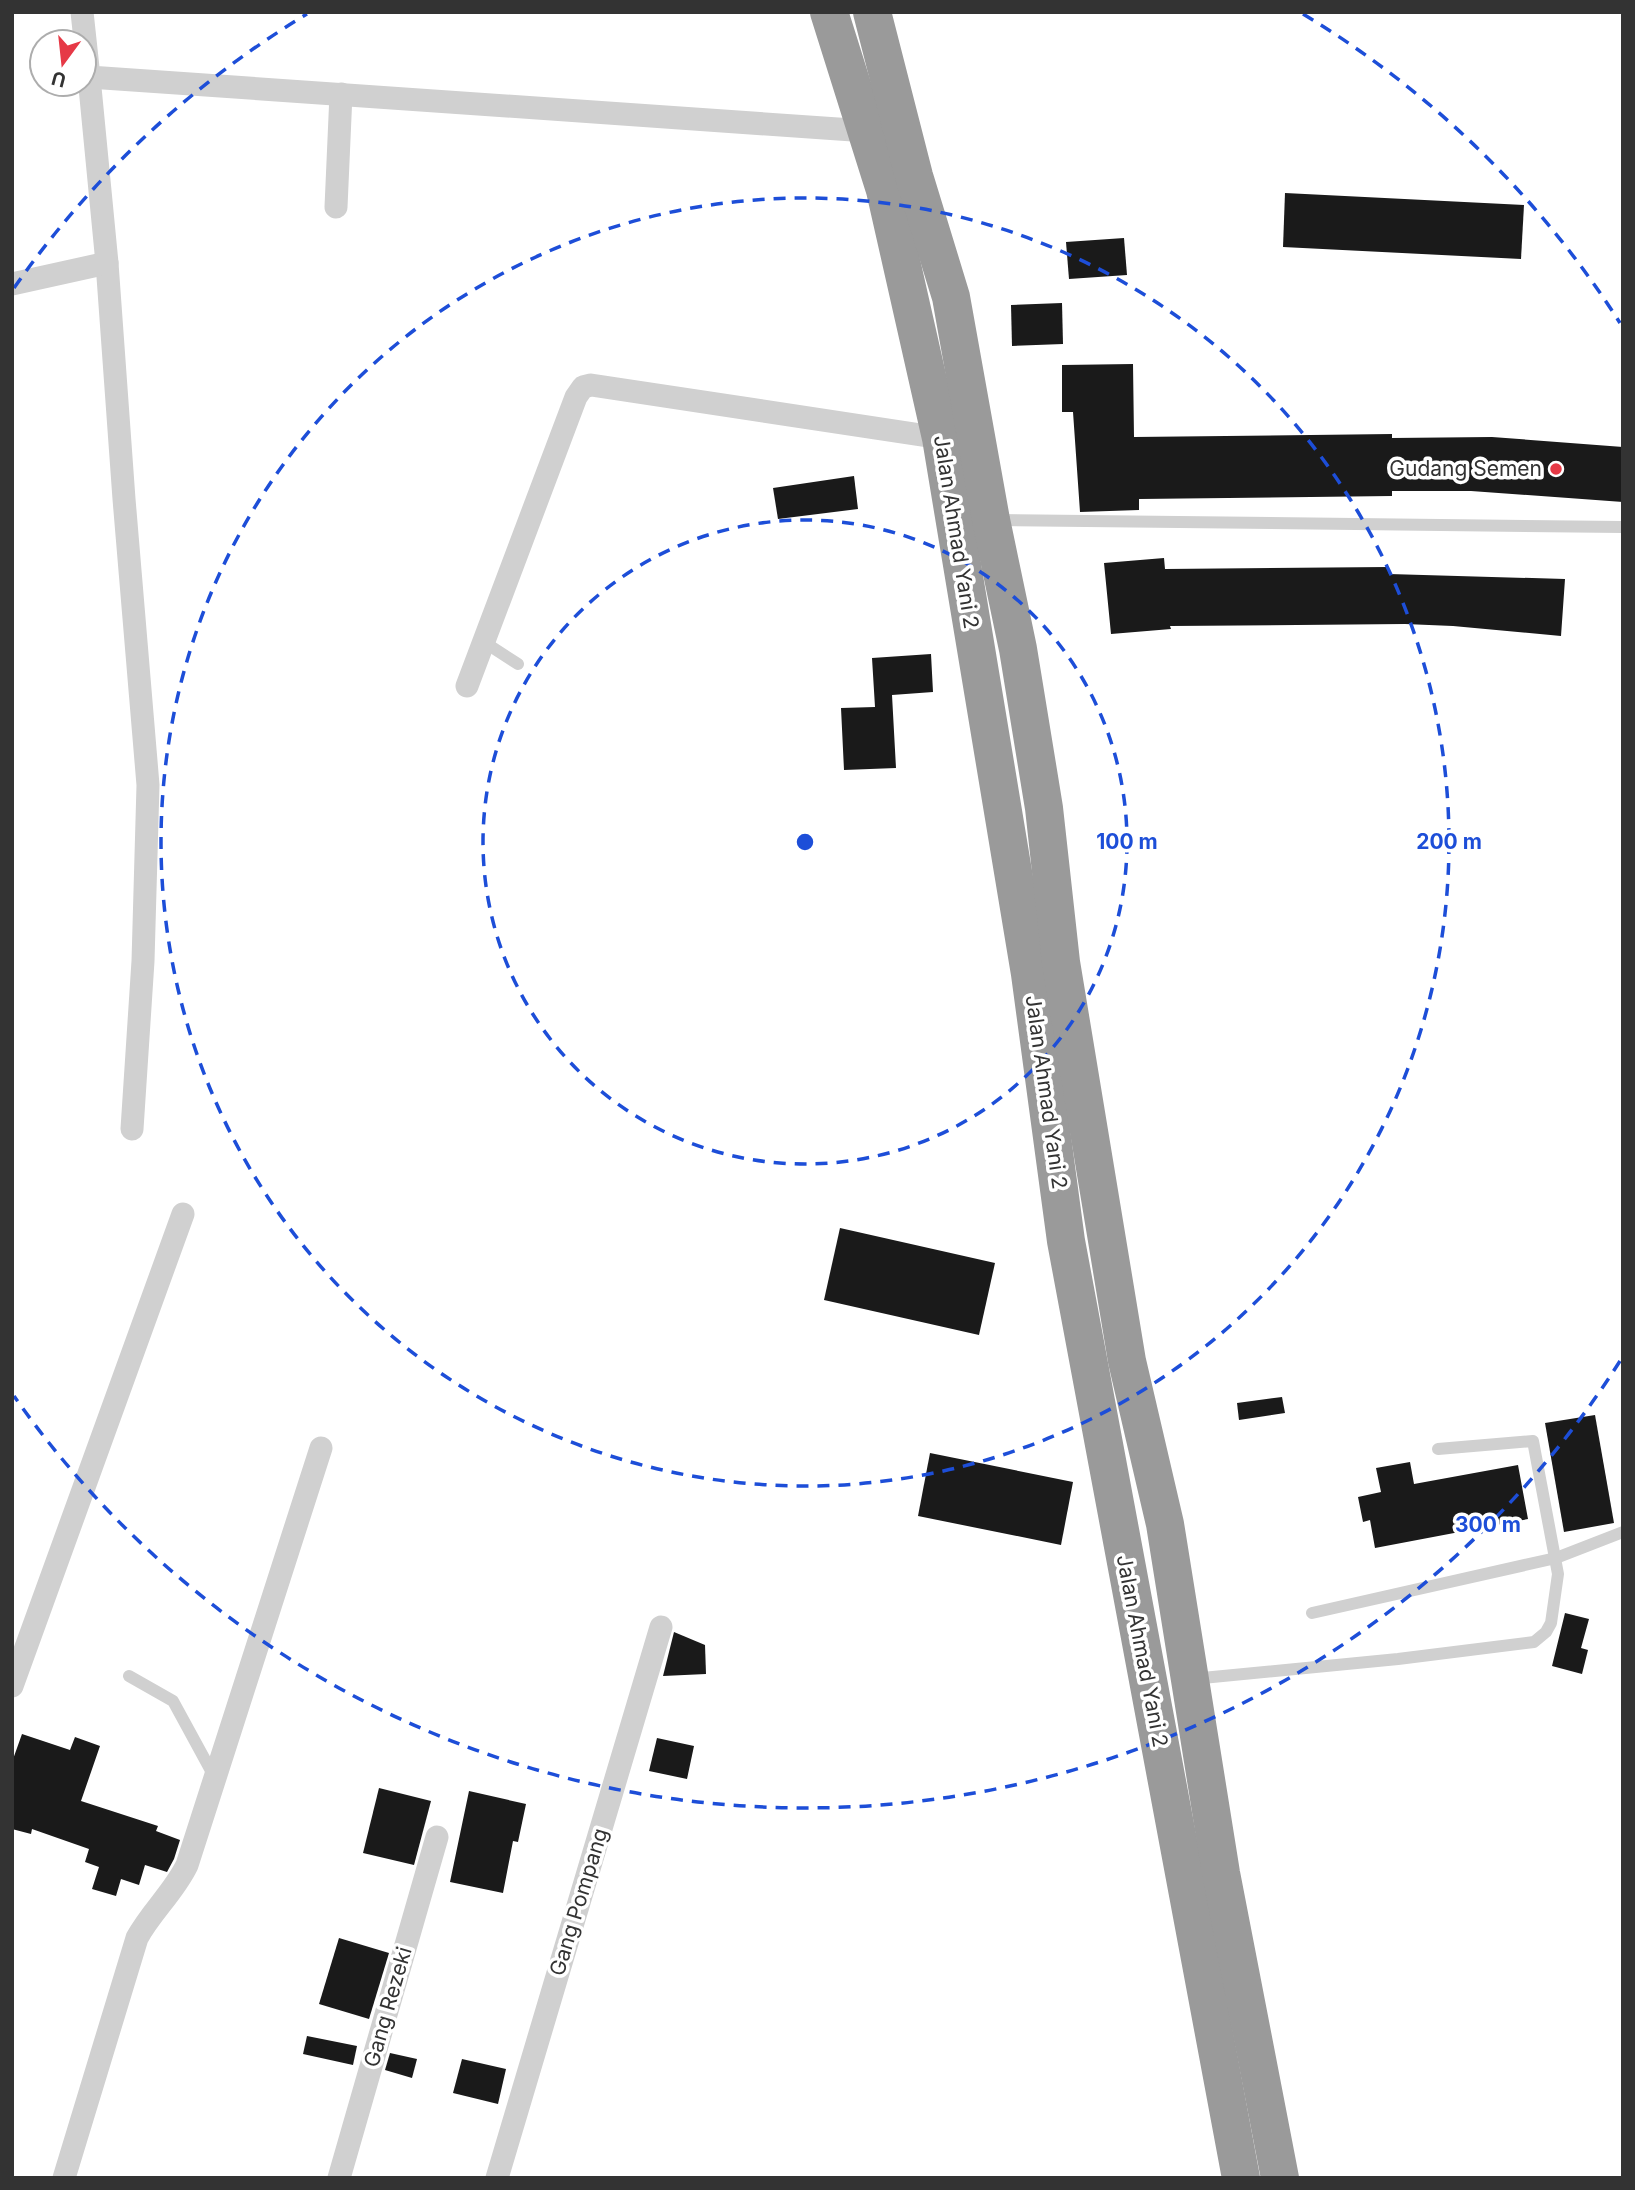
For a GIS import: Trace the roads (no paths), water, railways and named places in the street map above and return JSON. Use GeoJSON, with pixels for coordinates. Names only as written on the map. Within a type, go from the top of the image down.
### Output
{"type":"FeatureCollection","features":[{"type":"Feature","properties":{"kind":"highway","name":"Jalan Ahmad Yani 2"},"geometry":{"type":"LineString","coordinates":[[830,12],[885,190],[941,438],[1030,974],[1066,1241],[1241,2178]]}},
{"type":"Feature","properties":{"kind":"highway","name":"Jalan Ahmad Yani 2"},"geometry":{"type":"LineString","coordinates":[[872,12],[914,176],[951,297],[991,520],[1018,649],[1044,808],[1061,962],[1125,1348],[1166,1524],[1221,1873],[1280,2178]]}},
{"type":"Feature","properties":{"kind":"street"},"geometry":{"type":"LineString","coordinates":[[98,78],[867,131]]}},
{"type":"Feature","properties":{"kind":"street"},"geometry":{"type":"LineString","coordinates":[[336,207],[341,94]]}},
{"type":"Feature","properties":{"kind":"street"},"geometry":{"type":"LineString","coordinates":[[91,98],[107,263],[148,785],[143,961],[132,1129]]}},
{"type":"Feature","properties":{"kind":"street"},"geometry":{"type":"LineString","coordinates":[[12,284],[107,263]]}},
{"type":"Feature","properties":{"kind":"street"},"geometry":{"type":"LineString","coordinates":[[467,686],[576,397],[583,387],[591,385],[941,438]]}},
{"type":"Feature","properties":{"kind":"street"},"geometry":{"type":"LineString","coordinates":[[12,1686],[183,1214]]}},
{"type":"Feature","properties":{"kind":"street"},"geometry":{"type":"LineString","coordinates":[[64,2178],[137,1938],[180,1880],[187,1865],[321,1448]]}},
{"type":"Feature","properties":{"kind":"street","name":"Gang Pompang"},"geometry":{"type":"LineString","coordinates":[[497,2178],[661,1627]]}},
{"type":"Feature","properties":{"kind":"street","name":"Gang Rezeki"},"geometry":{"type":"LineString","coordinates":[[339,2178],[437,1837]]}},
{"type":"Feature","properties":{"kind":"lane"},"geometry":{"type":"LineString","coordinates":[[991,520],[1623,527]]}},
{"type":"Feature","properties":{"kind":"lane"},"geometry":{"type":"LineString","coordinates":[[484,642],[517,664]]}},
{"type":"Feature","properties":{"kind":"lane"},"geometry":{"type":"LineString","coordinates":[[1189,1679],[1398,1659],[1534,1642],[1546,1632],[1551,1623],[1559,1574],[1533,1441],[1438,1450]]}},
{"type":"Feature","properties":{"kind":"lane"},"geometry":{"type":"LineString","coordinates":[[1312,1613],[1556,1559],[1623,1532]]}},
{"type":"Feature","properties":{"kind":"lane"},"geometry":{"type":"LineString","coordinates":[[129,1676],[173,1701],[216,1778]]}},
{"type":"Feature","properties":{"kind":"place","name":"Gudang Semen"},"geometry":{"type":"Point","coordinates":[1556,469]}}]}
